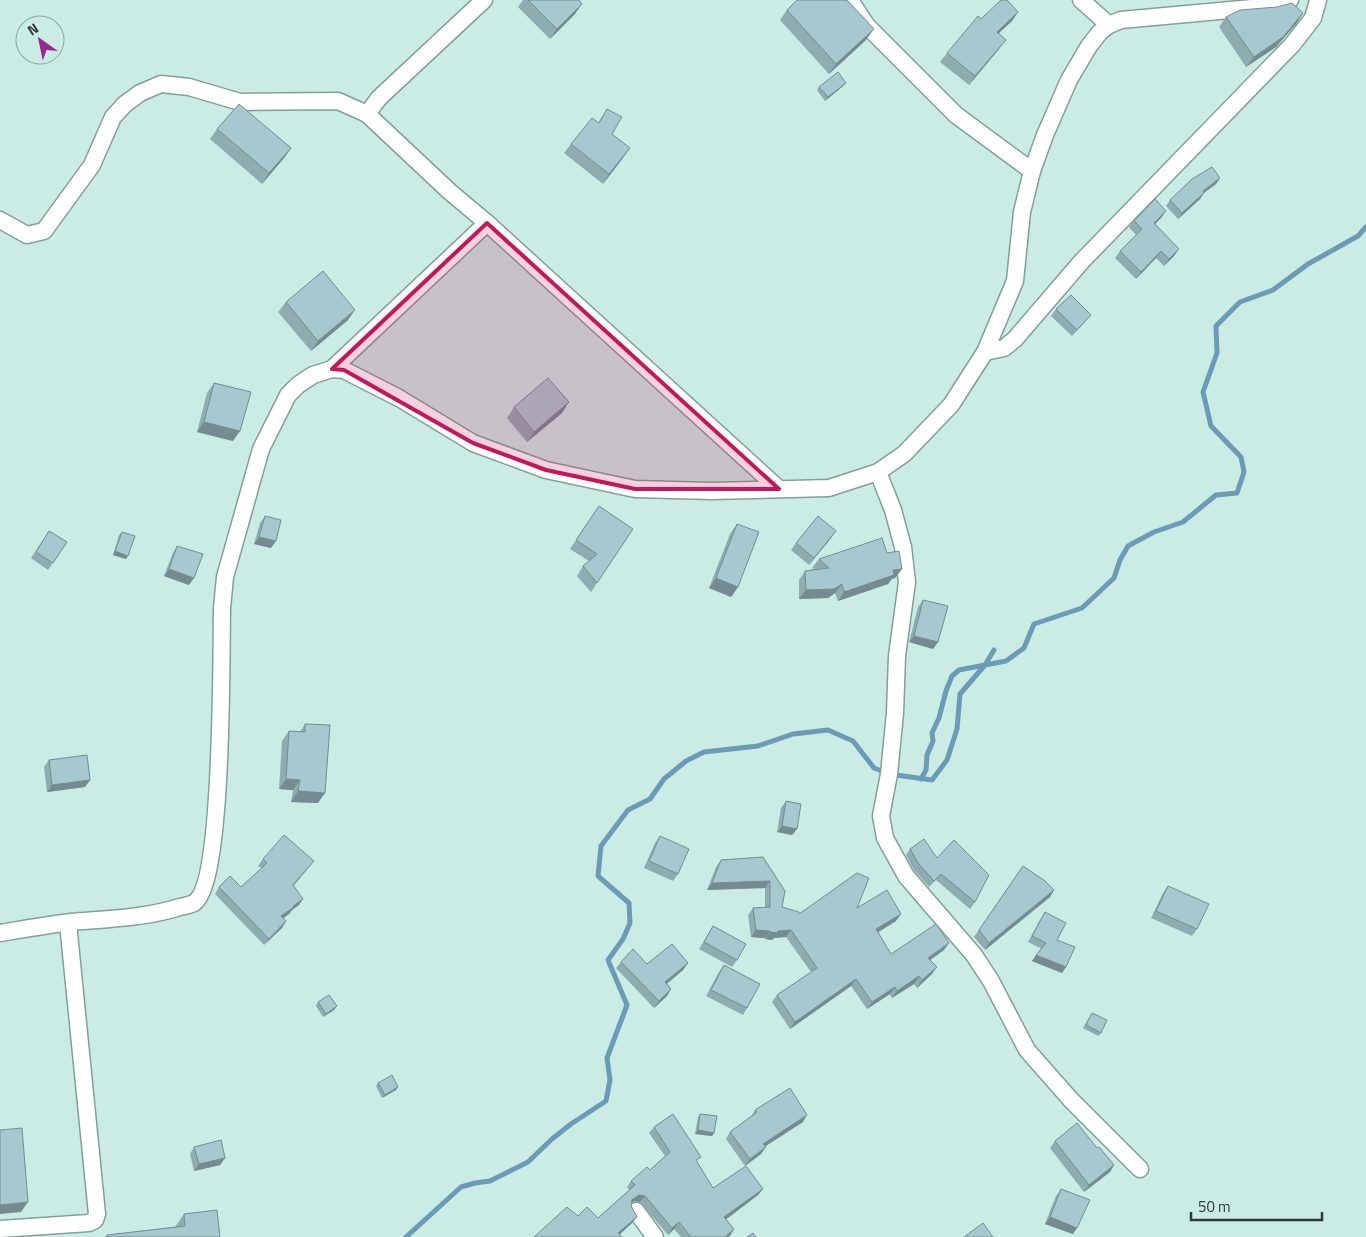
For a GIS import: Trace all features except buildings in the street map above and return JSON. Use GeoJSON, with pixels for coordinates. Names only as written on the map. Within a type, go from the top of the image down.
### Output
{"type":"FeatureCollection","features":[{"type":"Feature","properties":{"kind":"street"},"geometry":{"type":"LineString","coordinates":[[367,114],[379,98],[484,0]]}},
{"type":"Feature","properties":{"kind":"street"},"geometry":{"type":"LineString","coordinates":[[850,0],[867,26],[956,115],[1032,171]]}},
{"type":"Feature","properties":{"kind":"street"},"geometry":{"type":"LineString","coordinates":[[1081,0],[1109,25]]}},
{"type":"Feature","properties":{"kind":"street"},"geometry":{"type":"LineString","coordinates":[[985,352],[1004,348],[1015,339],[1082,261],[1292,45],[1313,18],[1318,0]]}},
{"type":"Feature","properties":{"kind":"street"},"geometry":{"type":"LineString","coordinates":[[332,368],[344,370],[399,398],[474,443],[546,470],[635,489],[712,491],[829,488],[878,472],[904,454],[951,405],[985,352],[1015,281],[1022,212],[1032,171],[1045,135],[1069,80],[1089,46],[1100,32],[1109,25],[1122,20],[1263,7],[1285,1]]}},
{"type":"Feature","properties":{"kind":"street"},"geometry":{"type":"LineString","coordinates":[[0,220],[27,235],[44,231],[92,165],[113,117],[140,92],[161,84],[189,87],[240,102],[338,101],[367,114],[449,191],[488,223],[779,489]]}},
{"type":"Feature","properties":{"kind":"street"},"geometry":{"type":"LineString","coordinates":[[0,933],[68,923],[145,915],[195,902],[202,893],[210,861],[217,807],[222,608],[225,577],[261,449],[288,395],[298,385],[313,375],[332,368],[488,223]]}},
{"type":"Feature","properties":{"kind":"street"},"geometry":{"type":"LineString","coordinates":[[878,472],[893,510],[903,547],[907,582],[897,656],[895,713],[889,774],[881,816],[885,838],[906,876],[974,955],[991,982],[1027,1050],[1071,1100],[1140,1169]]}},
{"type":"Feature","properties":{"kind":"street"},"geometry":{"type":"LineString","coordinates":[[0,1229],[90,1223],[95,1220],[97,1214],[68,923]]}},
{"type":"Feature","properties":{"kind":"street"},"geometry":{"type":"LineString","coordinates":[[636,1211],[655,1237]]}},
{"type":"Feature","properties":{"kind":"highlighted area"},"geometry":{"type":"Polygon","coordinates":[[[487,223],[779,489],[635,489],[546,470],[473,443],[344,370],[332,369],[487,223]]]}},
{"type":"Feature","properties":{"kind":"waterway"},"geometry":{"type":"LineString","coordinates":[[406,1237],[461,1187],[490,1181],[528,1162],[571,1124],[606,1101],[610,1080],[607,1058],[627,1005],[608,960],[623,939],[630,923],[629,903],[598,876],[601,846],[628,810],[650,799],[664,779],[686,761],[704,752],[758,746],[793,734],[828,730],[853,741],[874,768],[889,774],[932,780],[947,760],[957,729],[960,694],[985,665],[1006,661],[1024,648],[1034,624],[1082,608],[1114,578],[1120,560],[1128,546],[1154,532],[1183,522],[1216,495],[1237,493],[1244,472],[1241,457],[1211,426],[1203,392],[1217,353],[1216,326],[1240,302],[1273,290],[1308,264],[1358,236],[1366,227]]}},
{"type":"Feature","properties":{"kind":"waterway"},"geometry":{"type":"LineString","coordinates":[[921,779],[926,770],[927,755],[933,741],[932,733],[939,718],[952,676],[959,670],[985,665],[994,650]]}}]}
